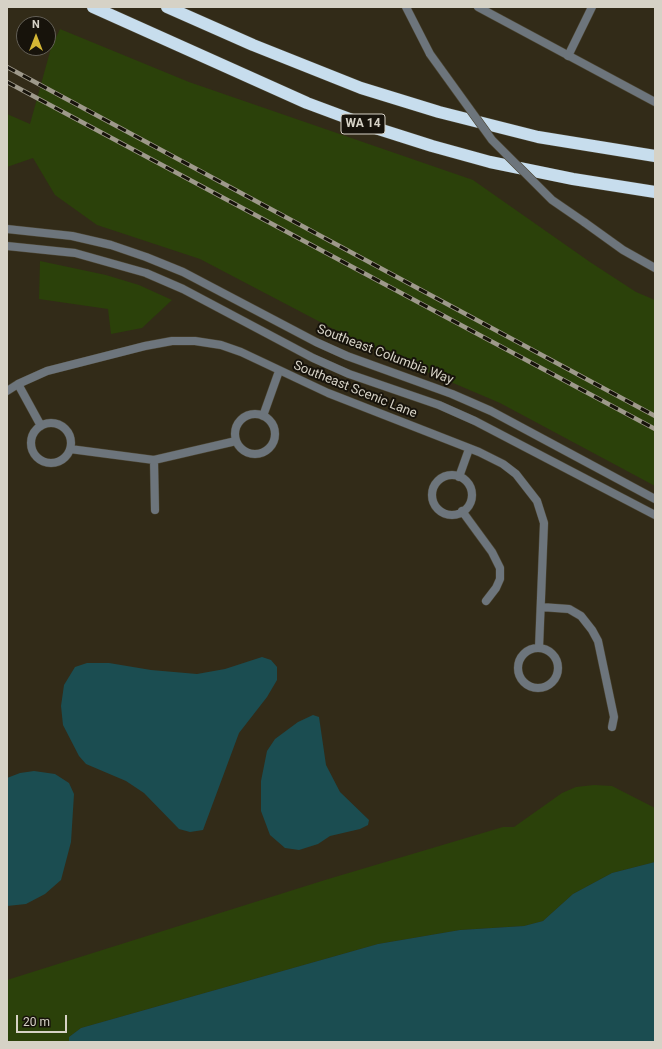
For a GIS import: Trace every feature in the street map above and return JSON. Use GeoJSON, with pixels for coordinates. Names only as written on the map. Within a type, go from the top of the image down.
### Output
{"type":"FeatureCollection","features":[{"type":"Feature","properties":{"kind":"highway","name":"WA 14"},"geometry":{"type":"LineString","coordinates":[[93,7],[306,103],[366,125],[432,146],[490,162],[653,192]]}},
{"type":"Feature","properties":{"kind":"highway","name":"WA 14"},"geometry":{"type":"LineString","coordinates":[[167,7],[253,45],[361,88],[439,112],[538,137],[655,156]]}},
{"type":"Feature","properties":{"kind":"street"},"geometry":{"type":"LineString","coordinates":[[406,7],[430,54],[492,140],[552,200],[623,250],[655,268]]}},
{"type":"Feature","properties":{"kind":"street"},"geometry":{"type":"LineString","coordinates":[[478,7],[655,102]]}},
{"type":"Feature","properties":{"kind":"street"},"geometry":{"type":"LineString","coordinates":[[568,56],[592,7]]}},
{"type":"Feature","properties":{"kind":"street","name":"Southeast Columbia Way"},"geometry":{"type":"LineString","coordinates":[[7,229],[72,236],[111,245],[183,272],[316,342],[347,356],[452,394],[491,411],[655,499]]}},
{"type":"Feature","properties":{"kind":"street"},"geometry":{"type":"LineString","coordinates":[[7,246],[75,253],[146,273],[183,289],[313,358],[349,374],[439,405],[475,421],[655,515]]}},
{"type":"Feature","properties":{"kind":"street","name":"Southeast Scenic Lane"},"geometry":{"type":"LineString","coordinates":[[7,391],[18,384],[47,371],[145,346],[172,341],[195,341],[221,345],[241,352],[328,393],[469,449],[507,467],[525,484],[537,501],[544,523],[539,648]]}},
{"type":"Feature","properties":{"kind":"street"},"geometry":{"type":"LineString","coordinates":[[262,416],[279,371]]}},
{"type":"Feature","properties":{"kind":"street"},"geometry":{"type":"LineString","coordinates":[[18,384],[41,426]]}},
{"type":"Feature","properties":{"kind":"street"},"geometry":{"type":"LineString","coordinates":[[251,415],[262,416],[270,421],[274,434],[270,446],[265,451],[252,454],[240,447],[236,441],[236,428],[239,422],[251,415]]}},
{"type":"Feature","properties":{"kind":"street"},"geometry":{"type":"LineString","coordinates":[[52,424],[63,427],[70,437],[70,449],[63,459],[58,462],[51,463],[39,459],[32,448],[33,436],[41,426],[52,424]]}},
{"type":"Feature","properties":{"kind":"street"},"geometry":{"type":"LineString","coordinates":[[70,449],[154,460],[236,441]]}},
{"type":"Feature","properties":{"kind":"street"},"geometry":{"type":"LineString","coordinates":[[459,477],[469,449]]}},
{"type":"Feature","properties":{"kind":"street"},"geometry":{"type":"LineString","coordinates":[[154,460],[155,510]]}},
{"type":"Feature","properties":{"kind":"street"},"geometry":{"type":"LineString","coordinates":[[448,475],[459,477],[467,481],[472,494],[467,507],[462,512],[449,514],[442,512],[433,502],[433,488],[442,478],[448,475]]}},
{"type":"Feature","properties":{"kind":"street"},"geometry":{"type":"LineString","coordinates":[[462,512],[492,552],[500,568],[500,579],[496,588],[486,601]]}},
{"type":"Feature","properties":{"kind":"street"},"geometry":{"type":"LineString","coordinates":[[541,607],[569,609],[581,616],[592,630],[598,641],[614,717],[612,727]]}},
{"type":"Feature","properties":{"kind":"street"},"geometry":{"type":"LineString","coordinates":[[539,648],[547,650],[553,655],[558,667],[553,680],[542,687],[535,687],[523,681],[518,668],[522,656],[527,651],[539,648]]}},
{"type":"Feature","properties":{"kind":"green space"},"geometry":{"type":"Polygon","coordinates":[[[60,29],[189,82],[473,180],[590,262],[636,292],[655,300],[655,486],[500,403],[364,345],[200,259],[97,225],[55,195],[33,158],[7,167],[7,114],[30,124],[49,56],[56,56],[56,37],[60,29]]]}},
{"type":"Feature","properties":{"kind":"green space"},"geometry":{"type":"Polygon","coordinates":[[[40,261],[106,275],[139,285],[172,300],[142,328],[111,334],[108,309],[39,299],[40,261]]]}},
{"type":"Feature","properties":{"kind":"green space"},"geometry":{"type":"Polygon","coordinates":[[[594,785],[612,786],[655,808],[655,862],[612,873],[573,894],[543,921],[524,926],[460,930],[378,944],[81,1028],[69,1037],[69,1042],[7,1042],[7,980],[325,880],[503,827],[514,827],[562,793],[576,787],[594,785]]]}},
{"type":"Feature","properties":{"kind":"water"},"geometry":{"type":"Polygon","coordinates":[[[262,657],[271,660],[277,667],[277,680],[267,697],[239,733],[203,830],[190,832],[179,829],[144,793],[126,781],[86,764],[79,756],[63,725],[61,706],[64,685],[75,667],[87,663],[109,663],[151,670],[197,674],[225,669],[262,657]]]}},
{"type":"Feature","properties":{"kind":"water"},"geometry":{"type":"Polygon","coordinates":[[[313,715],[319,717],[326,765],[340,792],[369,820],[368,825],[360,829],[330,836],[318,844],[299,850],[285,848],[270,835],[261,811],[261,781],[267,751],[275,739],[298,722],[313,715]]]}},
{"type":"Feature","properties":{"kind":"water"},"geometry":{"type":"Polygon","coordinates":[[[34,771],[55,774],[69,783],[74,794],[71,842],[61,880],[45,894],[26,904],[7,906],[7,778],[20,773],[34,771]]]}},
{"type":"Feature","properties":{"kind":"water"},"geometry":{"type":"Polygon","coordinates":[[[655,862],[655,1042],[69,1042],[69,1037],[81,1028],[378,944],[460,930],[524,926],[543,921],[573,894],[612,873],[655,862]]]}},
{"type":"Feature","properties":{"kind":"railway"},"geometry":{"type":"LineString","coordinates":[[7,67],[655,416]]}},
{"type":"Feature","properties":{"kind":"railway"},"geometry":{"type":"LineString","coordinates":[[7,82],[655,429]]}}]}
